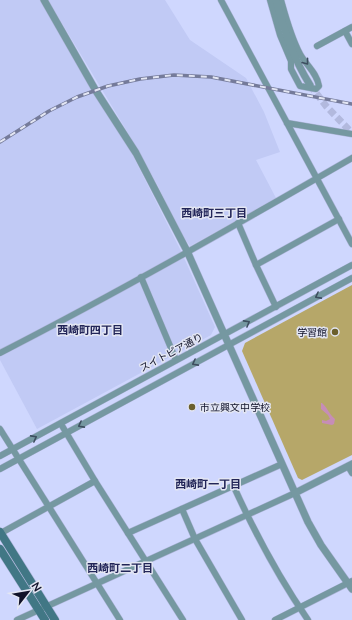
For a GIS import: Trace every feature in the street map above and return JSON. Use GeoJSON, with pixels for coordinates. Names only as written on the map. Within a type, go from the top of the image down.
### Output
{"type":"FeatureCollection","features":[{"type":"Feature","properties":{"kind":"main road"},"geometry":{"type":"LineString","coordinates":[[0,532],[55,620]]}},
{"type":"Feature","properties":{"kind":"main road"},"geometry":{"type":"LineString","coordinates":[[1,551],[45,620]]}},
{"type":"Feature","properties":{"kind":"street"},"geometry":{"type":"LineString","coordinates":[[44,0],[96,91],[136,153],[188,251],[308,522],[321,545],[351,584],[275,620]]}},
{"type":"Feature","properties":{"kind":"street"},"geometry":{"type":"LineString","coordinates":[[221,0],[352,244]]}},
{"type":"Feature","properties":{"kind":"street"},"geometry":{"type":"LineString","coordinates":[[270,0],[280,35],[291,61],[291,69],[300,86],[316,89],[319,84],[307,63],[301,56],[296,45],[281,0]]}},
{"type":"Feature","properties":{"kind":"street"},"geometry":{"type":"LineString","coordinates":[[276,0],[283,26],[294,56],[310,85]]}},
{"type":"Feature","properties":{"kind":"street"},"geometry":{"type":"LineString","coordinates":[[317,46],[352,27]]}},
{"type":"Feature","properties":{"kind":"street"},"geometry":{"type":"LineString","coordinates":[[345,31],[352,44]]}},
{"type":"Feature","properties":{"kind":"street"},"geometry":{"type":"LineString","coordinates":[[287,123],[352,134]]}},
{"type":"Feature","properties":{"kind":"street"},"geometry":{"type":"LineString","coordinates":[[0,353],[57,324],[352,158]]}},
{"type":"Feature","properties":{"kind":"street"},"geometry":{"type":"LineString","coordinates":[[256,265],[339,219]]}},
{"type":"Feature","properties":{"kind":"street"},"geometry":{"type":"LineString","coordinates":[[238,223],[276,307]]}},
{"type":"Feature","properties":{"kind":"street","name":"スイトピア通り"},"geometry":{"type":"LineString","coordinates":[[0,456],[352,265]]}},
{"type":"Feature","properties":{"kind":"street"},"geometry":{"type":"LineString","coordinates":[[141,277],[176,360]]}},
{"type":"Feature","properties":{"kind":"street"},"geometry":{"type":"LineString","coordinates":[[0,469],[352,278]]}},
{"type":"Feature","properties":{"kind":"street"},"geometry":{"type":"LineString","coordinates":[[61,424],[95,481],[183,620]]}},
{"type":"Feature","properties":{"kind":"street"},"geometry":{"type":"LineString","coordinates":[[0,429],[120,620]]}},
{"type":"Feature","properties":{"kind":"street"},"geometry":{"type":"LineString","coordinates":[[128,533],[282,464]]}},
{"type":"Feature","properties":{"kind":"street"},"geometry":{"type":"LineString","coordinates":[[17,620],[38,609],[146,562],[295,494],[350,465],[352,473]]}},
{"type":"Feature","properties":{"kind":"street"},"geometry":{"type":"LineString","coordinates":[[0,532],[95,481]]}},
{"type":"Feature","properties":{"kind":"street"},"geometry":{"type":"LineString","coordinates":[[234,486],[247,515],[277,572],[308,620]]}},
{"type":"Feature","properties":{"kind":"street"},"geometry":{"type":"LineString","coordinates":[[182,509],[195,539],[242,620]]}},
{"type":"Feature","properties":{"kind":"street"},"geometry":{"type":"LineString","coordinates":[[1,551],[10,548]]}},
{"type":"Feature","properties":{"kind":"shaded area"},"geometry":{"type":"Polygon","coordinates":[[[0,0],[41,0],[130,150],[181,251],[215,327],[211,335],[37,429],[0,360],[0,0]]]}},
{"type":"Feature","properties":{"kind":"shaded area"},"geometry":{"type":"Polygon","coordinates":[[[48,0],[165,0],[190,40],[246,78],[264,112],[280,152],[256,160],[276,198],[190,246],[180,232],[158,186],[131,138],[48,0]]]}},
{"type":"Feature","properties":{"kind":"shaded area"},"geometry":{"type":"Polygon","coordinates":[[[352,285],[352,455],[302,480],[298,478],[242,351],[245,343],[352,285]]]}},
{"type":"Feature","properties":{"kind":"shaded area"},"geometry":{"type":"Polygon","coordinates":[[[321,403],[335,419],[334,424],[322,423],[322,420],[326,421],[330,419],[321,409],[321,403]]]}},
{"type":"Feature","properties":{"kind":"tunnel"},"geometry":{"type":"LineString","coordinates":[[310,85],[326,106],[352,133]]}},
{"type":"Feature","properties":{"kind":"railway"},"geometry":{"type":"LineString","coordinates":[[0,142],[49,111],[77,97],[108,86],[140,79],[174,75],[211,77],[352,104]]}},
{"type":"Feature","properties":{"kind":"place","name":"学習館"},"geometry":{"type":"Point","coordinates":[335,332]}},
{"type":"Feature","properties":{"kind":"place","name":"市立興文中学校"},"geometry":{"type":"Point","coordinates":[192,407]}},
{"type":"Feature","properties":{"kind":"district","name":"西崎町三丁目"},"geometry":{"type":"Point","coordinates":[214,213]}},
{"type":"Feature","properties":{"kind":"district","name":"西崎町四丁目"},"geometry":{"type":"Point","coordinates":[90,330]}},
{"type":"Feature","properties":{"kind":"district","name":"西崎町一丁目"},"geometry":{"type":"Point","coordinates":[208,484]}},
{"type":"Feature","properties":{"kind":"district","name":"西崎町二丁目"},"geometry":{"type":"Point","coordinates":[120,568]}}]}
